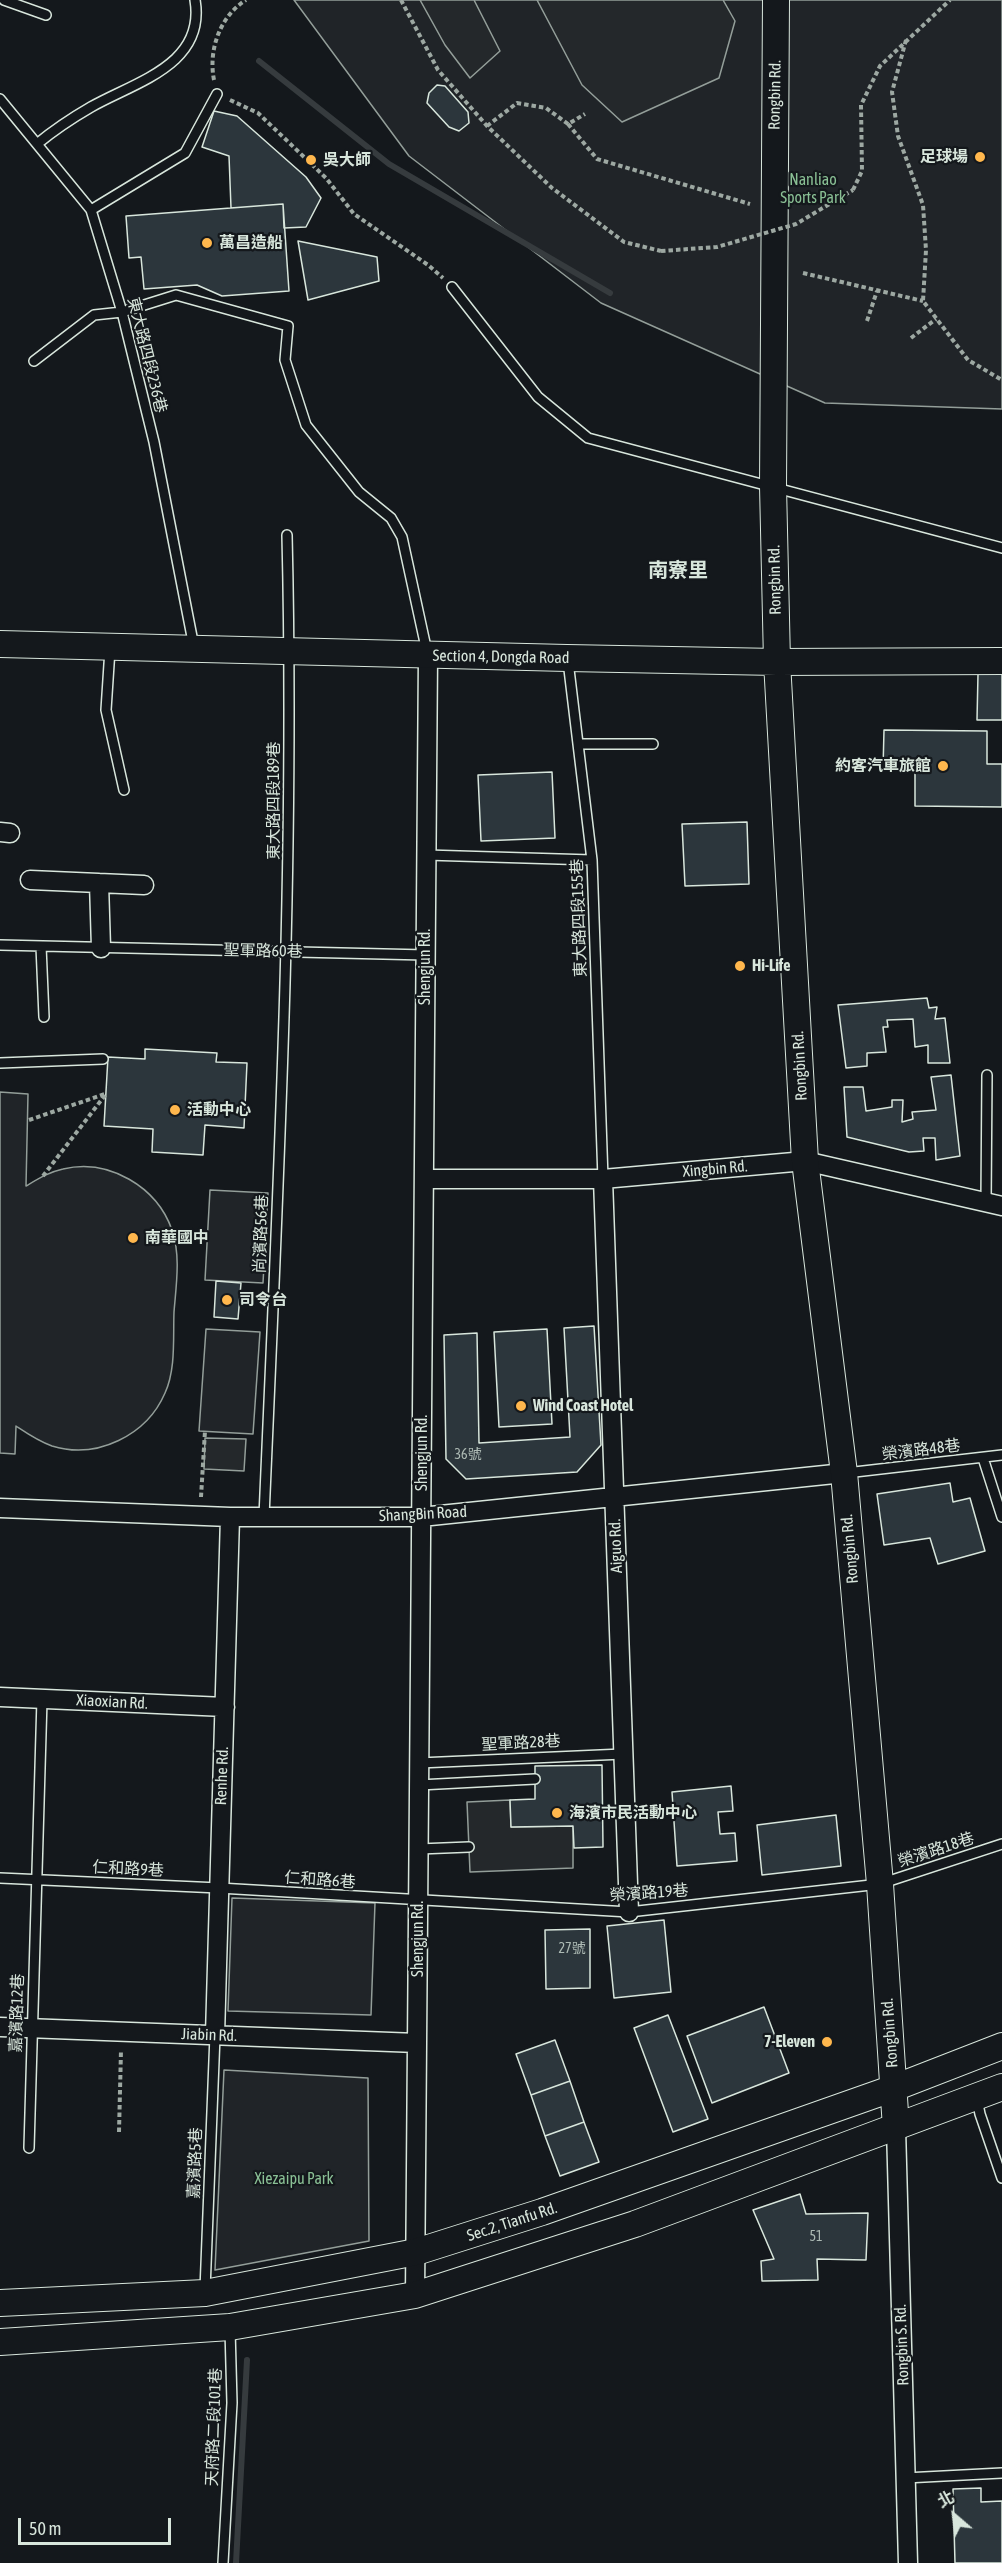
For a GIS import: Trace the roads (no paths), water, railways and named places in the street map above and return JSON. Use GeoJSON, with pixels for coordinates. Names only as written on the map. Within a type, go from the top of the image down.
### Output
{"type":"FeatureCollection","features":[{"type":"Feature","properties":{"kind":"street","name":"Rongbin Rd."},"geometry":{"type":"LineString","coordinates":[[776,0],[773,486],[777,662],[806,1161],[844,1473],[880,1884],[896,2128]]}},
{"type":"Feature","properties":{"kind":"street","name":"Section 4, Dongda Road"},"geometry":{"type":"LineString","coordinates":[[0,644],[777,662],[1002,660]]}},
{"type":"Feature","properties":{"kind":"street","name":"Shengjun Rd."},"geometry":{"type":"LineString","coordinates":[[416,2295],[428,655]]}},
{"type":"Feature","properties":{"kind":"street"},"geometry":{"type":"LineString","coordinates":[[30,880],[144,885]]}},
{"type":"Feature","properties":{"kind":"street"},"geometry":{"type":"LineString","coordinates":[[99,883],[101,948]]}},
{"type":"Feature","properties":{"kind":"street","name":"Xingbin Rd."},"geometry":{"type":"LineString","coordinates":[[424,1179],[603,1179],[806,1161],[994,1204]]}},
{"type":"Feature","properties":{"kind":"street","name":"Aiguo Rd."},"geometry":{"type":"LineString","coordinates":[[603,1179],[629,1912]]}},
{"type":"Feature","properties":{"kind":"street","name":"ShangBin Road"},"geometry":{"type":"LineString","coordinates":[[0,1508],[230,1517],[421,1516],[844,1473]]}},
{"type":"Feature","properties":{"kind":"street","name":"Renhe Rd."},"geometry":{"type":"LineString","coordinates":[[215,2035],[230,1517]]}},
{"type":"Feature","properties":{"kind":"street","name":"Xiaoxian Rd."},"geometry":{"type":"LineString","coordinates":[[0,1697],[225,1707]]}},
{"type":"Feature","properties":{"kind":"street","name":"Jiabin Rd."},"geometry":{"type":"LineString","coordinates":[[0,2027],[417,2043]]}},
{"type":"Feature","properties":{"kind":"street","name":"Sec.2, Tianfu Rd."},"geometry":{"type":"LineString","coordinates":[[0,2302],[205,2293],[416,2252],[542,2212],[894,2088],[1002,2046]]}},
{"type":"Feature","properties":{"kind":"street"},"geometry":{"type":"LineString","coordinates":[[0,2342],[230,2327],[416,2295],[635,2224],[1002,2087]]}},
{"type":"Feature","properties":{"kind":"street","name":"Rongbin S. Rd."},"geometry":{"type":"LineString","coordinates":[[896,2128],[908,2563]]}},
{"type":"Feature","properties":{"kind":"lane"},"geometry":{"type":"LineString","coordinates":[[4,0],[46,15]]}},
{"type":"Feature","properties":{"kind":"lane"},"geometry":{"type":"LineString","coordinates":[[37,144],[91,107],[150,78],[178,58],[192,36],[197,15],[195,0]]}},
{"type":"Feature","properties":{"kind":"lane"},"geometry":{"type":"LineString","coordinates":[[91,210],[185,153],[217,94]]}},
{"type":"Feature","properties":{"kind":"lane","name":"東大路四段236巷"},"geometry":{"type":"LineString","coordinates":[[0,99],[91,210],[122,312],[154,442],[195,649]]}},
{"type":"Feature","properties":{"kind":"lane"},"geometry":{"type":"LineString","coordinates":[[452,287],[538,397],[588,438],[1002,549]]}},
{"type":"Feature","properties":{"kind":"lane"},"geometry":{"type":"LineString","coordinates":[[34,361],[94,315],[122,312],[176,295],[288,326],[285,360],[306,425],[359,492],[392,518],[402,537],[428,655]]}},
{"type":"Feature","properties":{"kind":"lane","name":"東大路四段189巷"},"geometry":{"type":"LineString","coordinates":[[287,535],[290,652],[287,951]]}},
{"type":"Feature","properties":{"kind":"lane"},"geometry":{"type":"LineString","coordinates":[[110,647],[106,710],[124,790]]}},
{"type":"Feature","properties":{"kind":"lane","name":"東大路四段155巷"},"geometry":{"type":"LineString","coordinates":[[567,658],[592,860],[603,1179]]}},
{"type":"Feature","properties":{"kind":"lane"},"geometry":{"type":"LineString","coordinates":[[578,744],[653,744]]}},
{"type":"Feature","properties":{"kind":"lane"},"geometry":{"type":"LineString","coordinates":[[426,855],[592,860]]}},
{"type":"Feature","properties":{"kind":"lane","name":"聖軍路60巷"},"geometry":{"type":"LineString","coordinates":[[0,945],[426,955]]}},
{"type":"Feature","properties":{"kind":"lane"},"geometry":{"type":"LineString","coordinates":[[42,946],[44,1017]]}},
{"type":"Feature","properties":{"kind":"lane","name":"尚濱路56巷"},"geometry":{"type":"LineString","coordinates":[[264,1517],[287,951]]}},
{"type":"Feature","properties":{"kind":"lane"},"geometry":{"type":"LineString","coordinates":[[0,1063],[103,1059]]}},
{"type":"Feature","properties":{"kind":"lane"},"geometry":{"type":"LineString","coordinates":[[987,1075],[994,1204]]}},
{"type":"Feature","properties":{"kind":"lane","name":"榮濱路48巷"},"geometry":{"type":"LineString","coordinates":[[844,1473],[1002,1455]]}},
{"type":"Feature","properties":{"kind":"lane"},"geometry":{"type":"LineString","coordinates":[[983,1458],[1002,1517]]}},
{"type":"Feature","properties":{"kind":"lane","name":"嘉濱路12巷"},"geometry":{"type":"LineString","coordinates":[[29,2148],[42,1699]]}},
{"type":"Feature","properties":{"kind":"lane","name":"聖軍路28巷"},"geometry":{"type":"LineString","coordinates":[[419,1763],[623,1754]]}},
{"type":"Feature","properties":{"kind":"lane"},"geometry":{"type":"LineString","coordinates":[[419,1785],[535,1779]]}},
{"type":"Feature","properties":{"kind":"lane","name":"榮濱路18巷"},"geometry":{"type":"LineString","coordinates":[[880,1884],[1002,1844]]}},
{"type":"Feature","properties":{"kind":"lane"},"geometry":{"type":"LineString","coordinates":[[419,1849],[469,1847]]}},
{"type":"Feature","properties":{"kind":"lane"},"geometry":{"type":"LineString","coordinates":[[0,1878],[36,1879]]}},
{"type":"Feature","properties":{"kind":"lane","name":"仁和路9巷"},"geometry":{"type":"LineString","coordinates":[[36,1879],[219,1888]]}},
{"type":"Feature","properties":{"kind":"lane","name":"榮濱路19巷"},"geometry":{"type":"LineString","coordinates":[[419,1901],[629,1912],[880,1884]]}},
{"type":"Feature","properties":{"kind":"lane","name":"仁和路6巷"},"geometry":{"type":"LineString","coordinates":[[219,1888],[419,1901]]}},
{"type":"Feature","properties":{"kind":"lane","name":"嘉濱路5巷"},"geometry":{"type":"LineString","coordinates":[[205,2293],[215,2035]]}},
{"type":"Feature","properties":{"kind":"lane"},"geometry":{"type":"LineString","coordinates":[[977,2097],[980,2114],[1002,2178]]}},
{"type":"Feature","properties":{"kind":"lane","name":"天府路二段101巷"},"geometry":{"type":"LineString","coordinates":[[223,2563],[232,2403],[230,2327]]}},
{"type":"Feature","properties":{"kind":"lane"},"geometry":{"type":"LineString","coordinates":[[905,2478],[1002,2473]]}},
{"type":"Feature","properties":{"kind":"waterway"},"geometry":{"type":"LineString","coordinates":[[259,61],[389,164],[610,293]]}},
{"type":"Feature","properties":{"kind":"waterway"},"geometry":{"type":"LineString","coordinates":[[236,2563],[247,2360]]}},
{"type":"Feature","properties":{"kind":"place","name":"足球場"},"geometry":{"type":"Point","coordinates":[980,157]}},
{"type":"Feature","properties":{"kind":"place","name":"吳大師"},"geometry":{"type":"Point","coordinates":[311,160]}},
{"type":"Feature","properties":{"kind":"place","name":"萬昌造船"},"geometry":{"type":"Point","coordinates":[207,243]}},
{"type":"Feature","properties":{"kind":"place","name":"約客汽車旅館"},"geometry":{"type":"Point","coordinates":[943,766]}},
{"type":"Feature","properties":{"kind":"place","name":"Hi-Life"},"geometry":{"type":"Point","coordinates":[740,966]}},
{"type":"Feature","properties":{"kind":"place","name":"活動中心"},"geometry":{"type":"Point","coordinates":[175,1110]}},
{"type":"Feature","properties":{"kind":"place","name":"南華國中"},"geometry":{"type":"Point","coordinates":[133,1238]}},
{"type":"Feature","properties":{"kind":"place","name":"司令台"},"geometry":{"type":"Point","coordinates":[227,1300]}},
{"type":"Feature","properties":{"kind":"place","name":"Wind Coast Hotel"},"geometry":{"type":"Point","coordinates":[521,1406]}},
{"type":"Feature","properties":{"kind":"place","name":"海濱市民活動中心"},"geometry":{"type":"Point","coordinates":[557,1813]}},
{"type":"Feature","properties":{"kind":"place","name":"7-Eleven"},"geometry":{"type":"Point","coordinates":[827,2042]}},
{"type":"Feature","properties":{"kind":"district","name":"南寮里"},"geometry":{"type":"Point","coordinates":[678,571]}},
{"type":"Feature","properties":{"kind":"park label","name":"Nanliao Sports Park"},"geometry":{"type":"Point","coordinates":[813,189]}},
{"type":"Feature","properties":{"kind":"park label","name":"Xiezaipu Park"},"geometry":{"type":"Point","coordinates":[294,2179]}}]}
